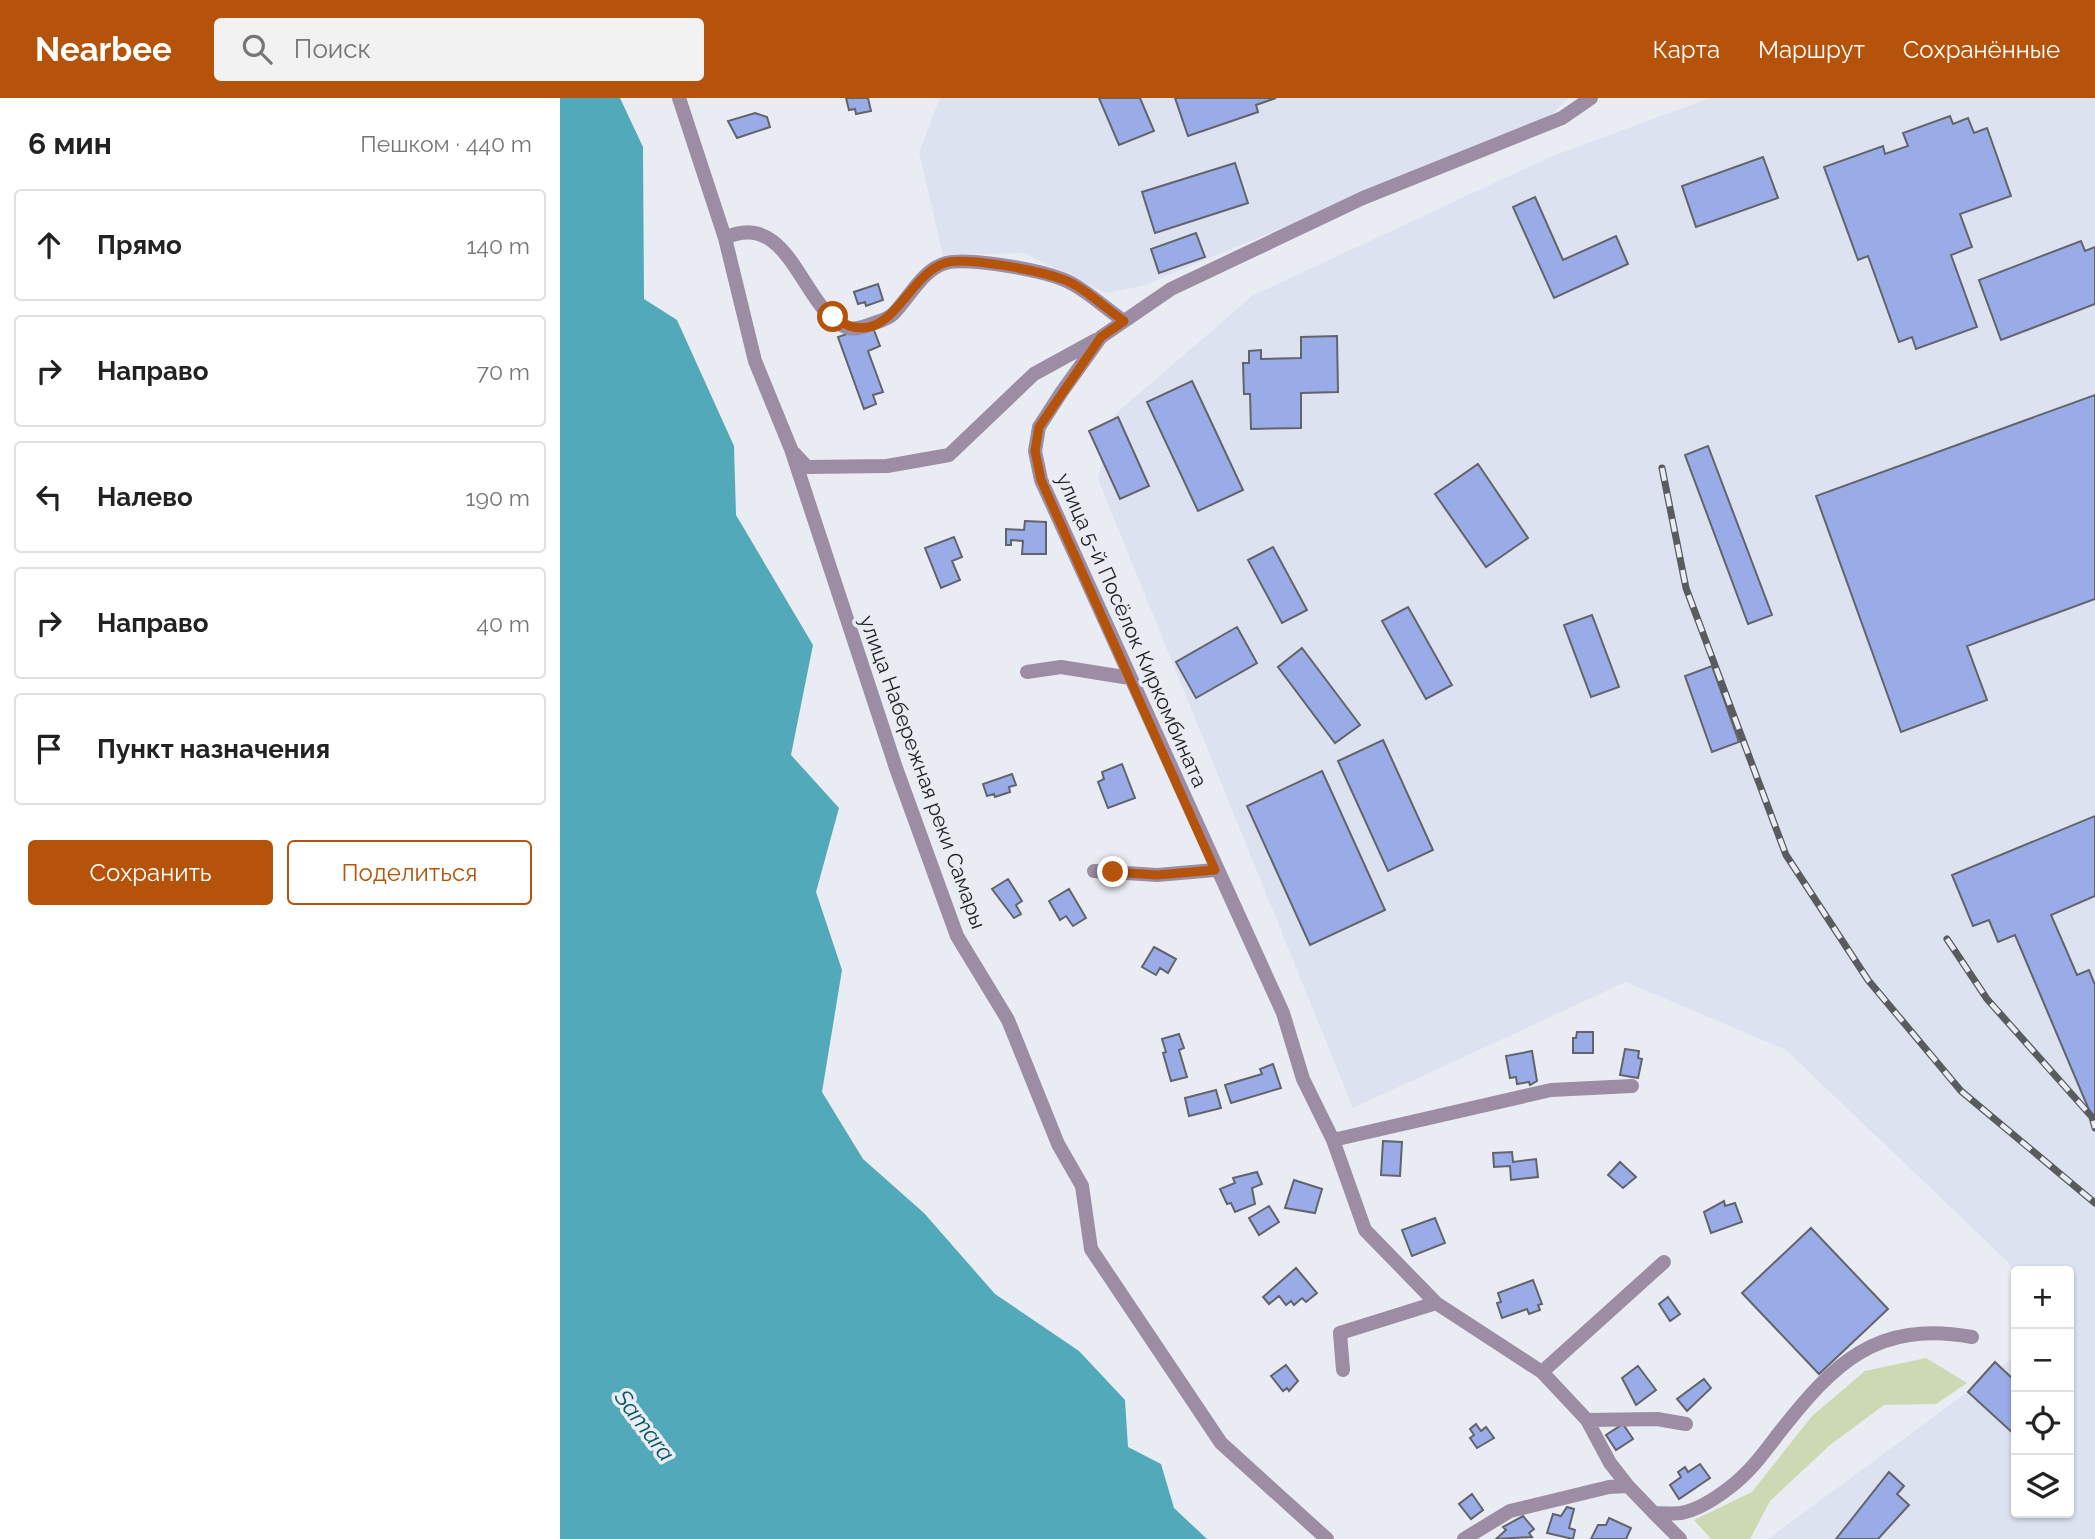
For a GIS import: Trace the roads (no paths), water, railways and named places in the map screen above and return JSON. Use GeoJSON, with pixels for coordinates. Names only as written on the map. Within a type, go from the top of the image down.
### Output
{"type":"FeatureCollection","features":[{"type":"Feature","properties":{"kind":"street","name":"улица Набережная реки Самары"},"geometry":{"type":"LineString","coordinates":[[679,98],[725,238],[755,361],[791,449],[897,768],[957,936],[1008,1020],[1058,1144],[1082,1186],[1091,1249],[1221,1443],[1326,1539]]}},
{"type":"Feature","properties":{"kind":"street","name":"улица 5-й Посёлок Киркомбината"},"geometry":{"type":"LineString","coordinates":[[1591,98],[1562,118],[1363,198],[1171,289],[1101,337],[1039,427],[1035,451],[1041,480],[1215,870],[1244,925],[1283,1013],[1303,1079],[1333,1140],[1366,1230],[1436,1303],[1542,1372],[1587,1420],[1610,1463],[1628,1486],[1680,1539]]}},
{"type":"Feature","properties":{"kind":"street"},"geometry":{"type":"LineString","coordinates":[[725,238],[737,233],[753,232],[774,242],[833,317],[849,328],[863,327],[891,317],[914,286],[944,263],[972,261],[1063,279],[1124,321]]}},
{"type":"Feature","properties":{"kind":"street"},"geometry":{"type":"LineString","coordinates":[[791,449],[807,467],[887,466],[949,455],[1034,374],[1101,337]]}},
{"type":"Feature","properties":{"kind":"street"},"geometry":{"type":"LineString","coordinates":[[1027,672],[1060,667],[1130,678]]}},
{"type":"Feature","properties":{"kind":"street"},"geometry":{"type":"LineString","coordinates":[[1094,872],[1157,875],[1215,870]]}},
{"type":"Feature","properties":{"kind":"street"},"geometry":{"type":"LineString","coordinates":[[1333,1140],[1552,1090],[1632,1086]]}},
{"type":"Feature","properties":{"kind":"street"},"geometry":{"type":"LineString","coordinates":[[1542,1372],[1664,1262]]}},
{"type":"Feature","properties":{"kind":"street"},"geometry":{"type":"LineString","coordinates":[[1343,1370],[1340,1333],[1436,1303]]}},
{"type":"Feature","properties":{"kind":"street"},"geometry":{"type":"LineString","coordinates":[[1654,1513],[1682,1513],[1717,1498],[1750,1472],[1821,1381],[1863,1349],[1909,1334],[1940,1331],[1972,1337]]}},
{"type":"Feature","properties":{"kind":"street"},"geometry":{"type":"LineString","coordinates":[[1587,1420],[1657,1419],[1686,1424]]}},
{"type":"Feature","properties":{"kind":"street"},"geometry":{"type":"LineString","coordinates":[[1464,1539],[1510,1511],[1609,1487],[1628,1486]]}},
{"type":"Feature","properties":{"kind":"water","name":"Samara"},"geometry":{"type":"Polygon","coordinates":[[[560,98],[620,98],[643,147],[644,299],[677,320],[734,446],[736,515],[813,645],[791,755],[839,808],[816,892],[842,970],[822,1092],[863,1159],[924,1213],[995,1294],[1079,1351],[1125,1400],[1128,1447],[1161,1464],[1174,1508],[1207,1539],[560,1539],[560,98]]]}},
{"type":"Feature","properties":{"kind":"railway"},"geometry":{"type":"LineString","coordinates":[[1662,468],[1686,588],[1786,855],[1868,980],[1961,1091],[2095,1203]]}},
{"type":"Feature","properties":{"kind":"railway"},"geometry":{"type":"LineString","coordinates":[[1947,939],[1987,999],[2092,1117],[2095,1128]]}}]}
